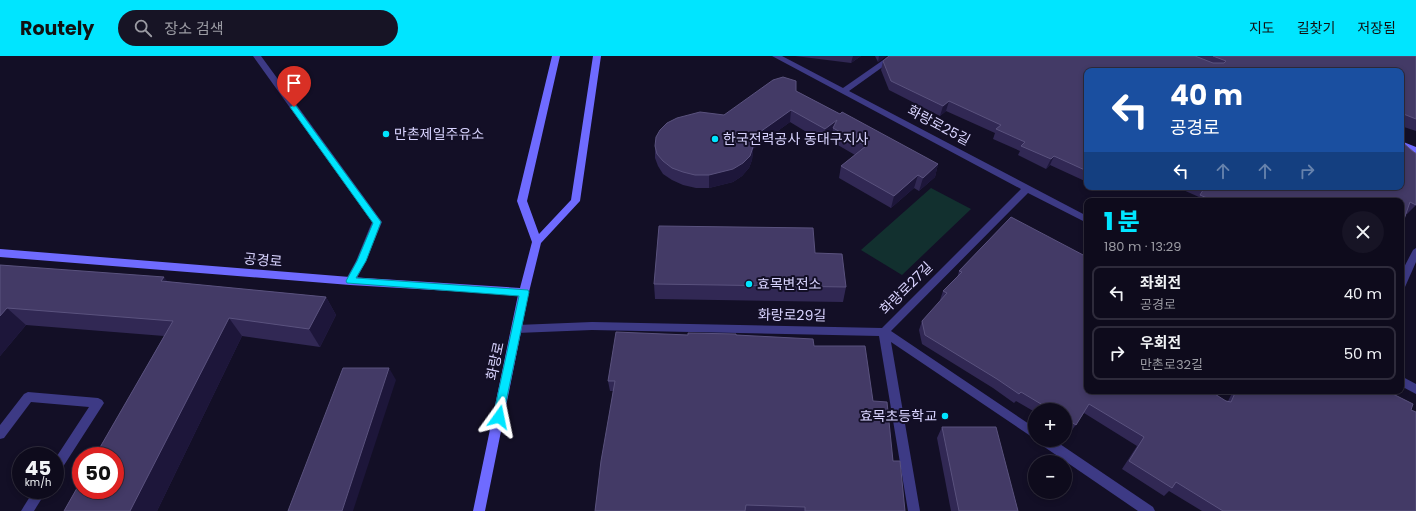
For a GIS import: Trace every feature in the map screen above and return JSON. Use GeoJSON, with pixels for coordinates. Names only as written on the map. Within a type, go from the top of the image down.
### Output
{"type":"FeatureCollection","features":[{"type":"Feature","properties":{"kind":"main road"},"geometry":{"type":"LineString","coordinates":[[537,242],[522,201],[556,56]]}},
{"type":"Feature","properties":{"kind":"main road","name":"화랑로"},"geometry":{"type":"LineString","coordinates":[[479,511],[524,292],[537,242],[575,201],[597,56]]}},
{"type":"Feature","properties":{"kind":"main road"},"geometry":{"type":"LineString","coordinates":[[1404,145],[1416,150]]}},
{"type":"Feature","properties":{"kind":"main road","name":"공경로"},"geometry":{"type":"LineString","coordinates":[[0,253],[350,281],[524,292]]}},
{"type":"Feature","properties":{"kind":"street"},"geometry":{"type":"LineString","coordinates":[[257,56],[377,222],[361,261],[350,281]]}},
{"type":"Feature","properties":{"kind":"street","name":"화랑로25길"},"geometry":{"type":"LineString","coordinates":[[776,56],[1084,218]]}},
{"type":"Feature","properties":{"kind":"street"},"geometry":{"type":"LineString","coordinates":[[844,91],[894,56]]}},
{"type":"Feature","properties":{"kind":"street","name":"화랑로27길"},"geometry":{"type":"LineString","coordinates":[[914,511],[884,332],[1027,189]]}},
{"type":"Feature","properties":{"kind":"street"},"geometry":{"type":"LineString","coordinates":[[1404,278],[1416,252]]}},
{"type":"Feature","properties":{"kind":"street","name":"화랑로29길"},"geometry":{"type":"LineString","coordinates":[[517,329],[592,326],[884,332]]}},
{"type":"Feature","properties":{"kind":"street"},"geometry":{"type":"LineString","coordinates":[[884,332],[1028,429]]}},
{"type":"Feature","properties":{"kind":"street"},"geometry":{"type":"LineString","coordinates":[[1404,383],[1416,389]]}},
{"type":"Feature","properties":{"kind":"street"},"geometry":{"type":"LineString","coordinates":[[0,434],[28,397],[98,403],[64,454]]}},
{"type":"Feature","properties":{"kind":"street"},"geometry":{"type":"LineString","coordinates":[[1054,447],[1149,511]]}},
{"type":"Feature","properties":{"kind":"street"},"geometry":{"type":"LineString","coordinates":[[27,511],[35,499]]}},
{"type":"Feature","properties":{"kind":"green space"},"geometry":{"type":"Polygon","coordinates":[[[931,188],[971,209],[902,275],[861,250],[931,188]]]}},
{"type":"Feature","properties":{"kind":"building"},"geometry":{"type":"Polygon","coordinates":[[[889,56],[1195,56],[1213,63],[1224,63],[1226,61],[1213,56],[1416,56],[1416,119],[1404,114],[1404,68],[1084,68],[1084,170],[1054,156],[1051,159],[1021,146],[1025,142],[996,129],[1001,125],[949,101],[943,106],[891,81],[883,61],[889,56]]]}},
{"type":"Feature","properties":{"kind":"building"},"geometry":{"type":"Polygon","coordinates":[[[783,77],[796,81],[796,91],[840,114],[842,112],[938,164],[923,178],[918,175],[894,196],[841,166],[866,146],[833,128],[837,120],[825,129],[791,110],[753,137],[753,147],[750,156],[743,163],[733,169],[709,175],[695,175],[672,168],[657,154],[655,146],[656,137],[667,123],[677,118],[700,112],[724,115],[773,80],[783,77]]]}},
{"type":"Feature","properties":{"kind":"building"},"geometry":{"type":"Polygon","coordinates":[[[1404,144],[1416,154],[1416,205],[1410,202],[1404,219],[1404,198],[1207,198],[1200,195],[1203,190],[1404,190],[1404,144]]]}},
{"type":"Feature","properties":{"kind":"building"},"geometry":{"type":"Polygon","coordinates":[[[1011,217],[1084,255],[1084,394],[1215,394],[1226,401],[1231,402],[1235,394],[1393,394],[1413,404],[1411,410],[1416,412],[1416,511],[1223,511],[1176,482],[1172,488],[1129,461],[1144,437],[1089,404],[1076,425],[1072,422],[1072,403],[1039,403],[1021,392],[1019,394],[925,335],[922,321],[947,293],[943,291],[962,272],[959,271],[1011,217]]]}},
{"type":"Feature","properties":{"kind":"building","name":"효목변전소"},"geometry":{"type":"Polygon","coordinates":[[[659,226],[813,228],[815,253],[842,254],[846,287],[654,284],[659,226]]]}},
{"type":"Feature","properties":{"kind":"building"},"geometry":{"type":"Polygon","coordinates":[[[0,265],[164,277],[161,281],[326,297],[309,329],[229,318],[130,511],[64,511],[72,497],[72,499],[124,499],[124,447],[100,447],[173,321],[7,308],[0,316],[0,265]]]}},
{"type":"Feature","properties":{"kind":"building"},"geometry":{"type":"Polygon","coordinates":[[[616,332],[688,335],[688,333],[736,334],[813,339],[814,346],[865,346],[873,401],[887,402],[893,461],[900,461],[905,511],[805,511],[805,507],[746,505],[745,511],[595,511],[601,461],[615,381],[608,381],[616,332]]]}},
{"type":"Feature","properties":{"kind":"building"},"geometry":{"type":"Polygon","coordinates":[[[343,368],[389,368],[342,511],[288,511],[343,368]]]}},
{"type":"Feature","properties":{"kind":"building"},"geometry":{"type":"Polygon","coordinates":[[[942,427],[996,427],[1018,511],[959,511],[942,427]]]}},
{"type":"Feature","properties":{"kind":"place","name":"만촌제일주유소"},"geometry":{"type":"Point","coordinates":[386,134]}},
{"type":"Feature","properties":{"kind":"place","name":"한국전력공사 동대구지사"},"geometry":{"type":"Point","coordinates":[715,139]}},
{"type":"Feature","properties":{"kind":"place","name":"효목변전소"},"geometry":{"type":"Point","coordinates":[749,284]}},
{"type":"Feature","properties":{"kind":"place","name":"효목초등학교"},"geometry":{"type":"Point","coordinates":[945,416]}},
{"type":"Feature","properties":{"kind":"route"},"geometry":{"type":"LineString","coordinates":[[294,107],[377,222],[361,261],[350,281],[524,292],[499,417]]}}]}
